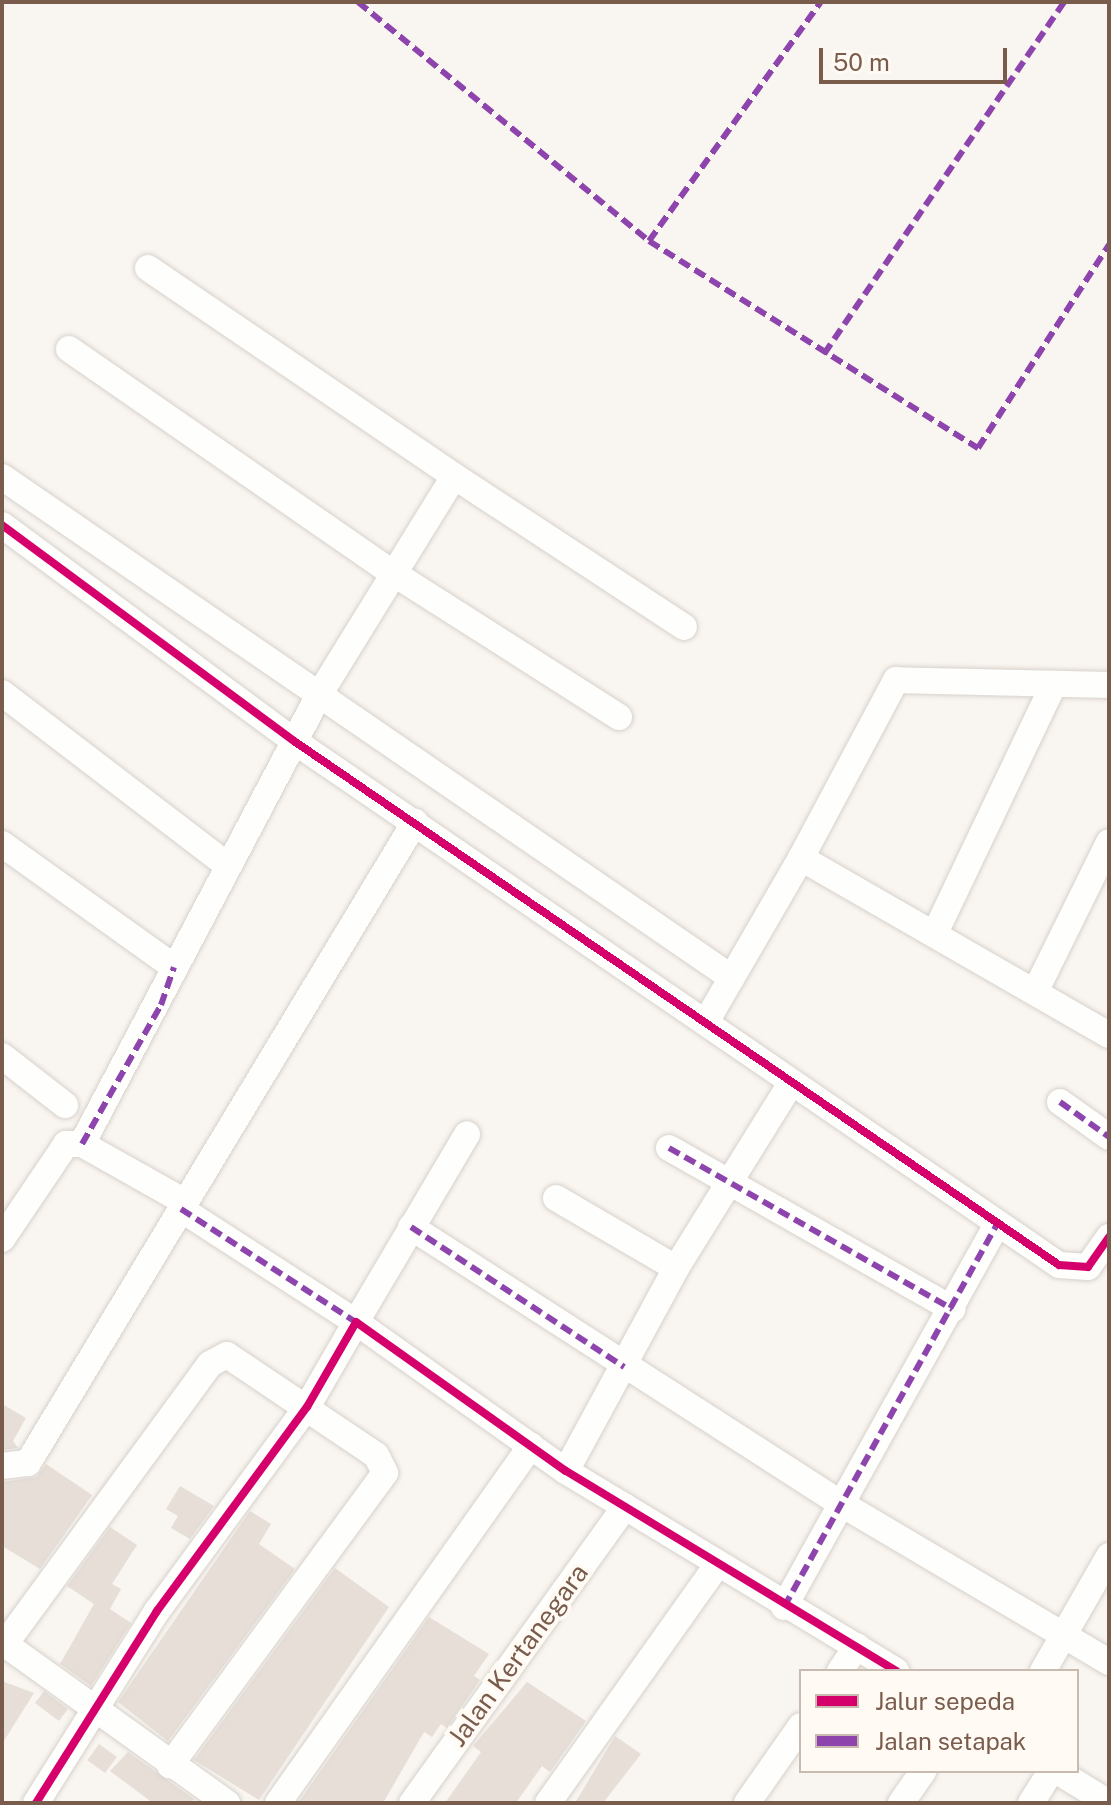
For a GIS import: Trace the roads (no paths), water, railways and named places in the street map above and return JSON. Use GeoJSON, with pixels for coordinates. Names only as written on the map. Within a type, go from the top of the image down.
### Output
{"type":"FeatureCollection","features":[{"type":"Feature","properties":{"kind":"street"},"geometry":{"type":"LineString","coordinates":[[148,268],[454,476],[684,627]]}},
{"type":"Feature","properties":{"kind":"street"},"geometry":{"type":"LineString","coordinates":[[69,349],[393,573],[619,717]]}},
{"type":"Feature","properties":{"kind":"street"},"geometry":{"type":"LineString","coordinates":[[82,1144],[161,1005],[174,967],[319,695],[454,476]]}},
{"type":"Feature","properties":{"kind":"street"},"geometry":{"type":"LineString","coordinates":[[2,477],[732,978]]}},
{"type":"Feature","properties":{"kind":"street"},"geometry":{"type":"LineString","coordinates":[[2,525],[294,741],[997,1225],[1068,1269],[1088,1267],[1107,1248]]}},
{"type":"Feature","properties":{"kind":"street"},"geometry":{"type":"LineString","coordinates":[[706,1022],[801,858],[893,682],[1109,685]]}},
{"type":"Feature","properties":{"kind":"street"},"geometry":{"type":"LineString","coordinates":[[936,931],[1054,684]]}},
{"type":"Feature","properties":{"kind":"street"},"geometry":{"type":"LineString","coordinates":[[2,693],[227,865]]}},
{"type":"Feature","properties":{"kind":"street"},"geometry":{"type":"LineString","coordinates":[[2,1466],[28,1463],[415,822]]}},
{"type":"Feature","properties":{"kind":"street"},"geometry":{"type":"LineString","coordinates":[[1035,992],[1109,842]]}},
{"type":"Feature","properties":{"kind":"street"},"geometry":{"type":"LineString","coordinates":[[2,844],[174,967]]}},
{"type":"Feature","properties":{"kind":"street"},"geometry":{"type":"LineString","coordinates":[[801,858],[936,931],[1109,1035]]}},
{"type":"Feature","properties":{"kind":"street"},"geometry":{"type":"LineString","coordinates":[[2,1056],[65,1105]]}},
{"type":"Feature","properties":{"kind":"street"},"geometry":{"type":"LineString","coordinates":[[566,1471],[676,1268],[791,1083]]}},
{"type":"Feature","properties":{"kind":"street"},"geometry":{"type":"LineString","coordinates":[[1060,1102],[1109,1137]]}},
{"type":"Feature","properties":{"kind":"street"},"geometry":{"type":"LineString","coordinates":[[36,1803],[97,1705],[307,1407],[467,1134]]}},
{"type":"Feature","properties":{"kind":"street"},"geometry":{"type":"LineString","coordinates":[[2,1239],[47,1163],[66,1144],[82,1144],[183,1206],[356,1322],[566,1471],[784,1607],[893,1669]]}},
{"type":"Feature","properties":{"kind":"street"},"geometry":{"type":"LineString","coordinates":[[669,1148],[952,1309]]}},
{"type":"Feature","properties":{"kind":"street"},"geometry":{"type":"LineString","coordinates":[[556,1198],[676,1268]]}},
{"type":"Feature","properties":{"kind":"street"},"geometry":{"type":"LineString","coordinates":[[784,1607],[997,1225]]}},
{"type":"Feature","properties":{"kind":"street"},"geometry":{"type":"LineString","coordinates":[[411,1227],[624,1367],[840,1503],[1109,1662]]}},
{"type":"Feature","properties":{"kind":"street"},"geometry":{"type":"LineString","coordinates":[[170,1766],[385,1473],[376,1455],[243,1362],[227,1355],[210,1364],[3,1643],[97,1705],[170,1766],[227,1803]]}},
{"type":"Feature","properties":{"kind":"street"},"geometry":{"type":"LineString","coordinates":[[278,1803],[531,1446]]}},
{"type":"Feature","properties":{"kind":"street","name":"Jalan Kertanegara"},"geometry":{"type":"LineString","coordinates":[[412,1803],[625,1507]]}},
{"type":"Feature","properties":{"kind":"street"},"geometry":{"type":"LineString","coordinates":[[1044,1669],[1109,1556]]}},
{"type":"Feature","properties":{"kind":"street"},"geometry":{"type":"LineString","coordinates":[[548,1803],[717,1565]]}},
{"type":"Feature","properties":{"kind":"street"},"geometry":{"type":"LineString","coordinates":[[841,1669],[857,1646]]}},
{"type":"Feature","properties":{"kind":"street"},"geometry":{"type":"LineString","coordinates":[[747,1803],[799,1729]]}},
{"type":"Feature","properties":{"kind":"street"},"geometry":{"type":"LineString","coordinates":[[901,1803],[922,1773]]}},
{"type":"Feature","properties":{"kind":"street"},"geometry":{"type":"LineString","coordinates":[[1031,1803],[1053,1773]]}},
{"type":"Feature","properties":{"kind":"street"},"geometry":{"type":"LineString","coordinates":[[1057,1773],[1109,1803]]}}]}
